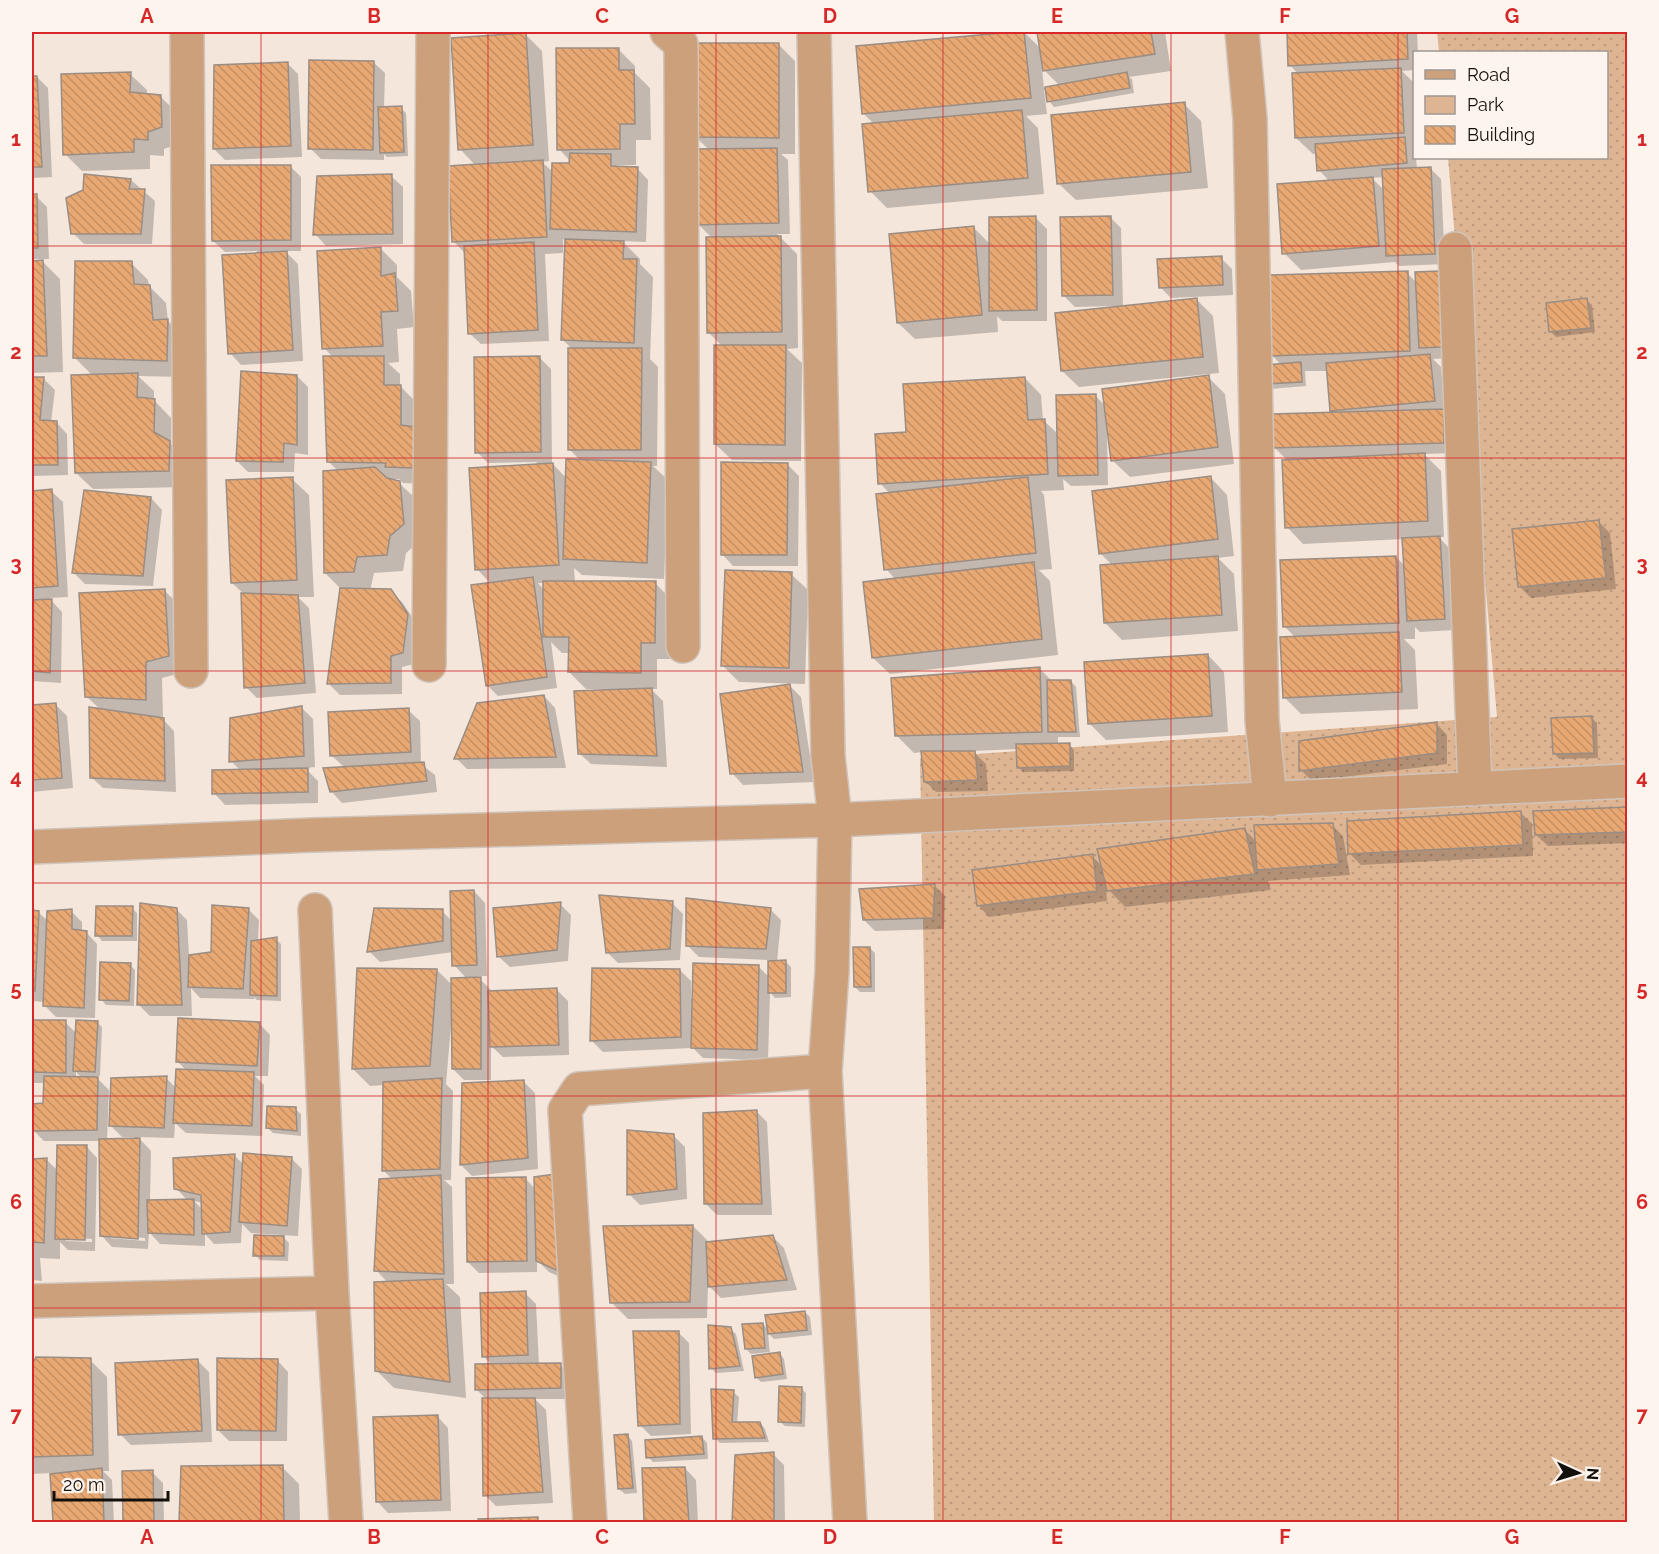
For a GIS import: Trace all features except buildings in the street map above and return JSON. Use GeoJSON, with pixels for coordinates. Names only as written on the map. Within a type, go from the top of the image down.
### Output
{"type":"FeatureCollection","features":[{"type":"Feature","properties":{"kind":"street"},"geometry":{"type":"LineString","coordinates":[[188,32],[191,671]]}},
{"type":"Feature","properties":{"kind":"street"},"geometry":{"type":"LineString","coordinates":[[429,665],[433,32]]}},
{"type":"Feature","properties":{"kind":"street"},"geometry":{"type":"LineString","coordinates":[[667,32],[681,44],[683,646]]}},
{"type":"Feature","properties":{"kind":"street"},"geometry":{"type":"LineString","coordinates":[[814,32],[828,756],[835,820],[832,972],[825,1071],[850,1522]]}},
{"type":"Feature","properties":{"kind":"street"},"geometry":{"type":"LineString","coordinates":[[1242,32],[1250,119],[1262,720],[1270,800]]}},
{"type":"Feature","properties":{"kind":"street"},"geometry":{"type":"LineString","coordinates":[[1455,249],[1475,789]]}},
{"type":"Feature","properties":{"kind":"street"},"geometry":{"type":"LineString","coordinates":[[32,847],[312,835],[835,820],[1628,782]]}},
{"type":"Feature","properties":{"kind":"street"},"geometry":{"type":"LineString","coordinates":[[315,910],[332,1293],[346,1522]]}},
{"type":"Feature","properties":{"kind":"street"},"geometry":{"type":"LineString","coordinates":[[590,1522],[565,1110],[579,1089],[825,1071]]}},
{"type":"Feature","properties":{"kind":"street"},"geometry":{"type":"LineString","coordinates":[[32,1302],[332,1293]]}},
{"type":"Feature","properties":{"kind":"green space"},"geometry":{"type":"Polygon","coordinates":[[[1437,32],[1627,32],[1627,1522],[934,1522],[920,758],[1497,717],[1448,159],[1608,159],[1608,51],[1439,51],[1437,32]]]}}]}
